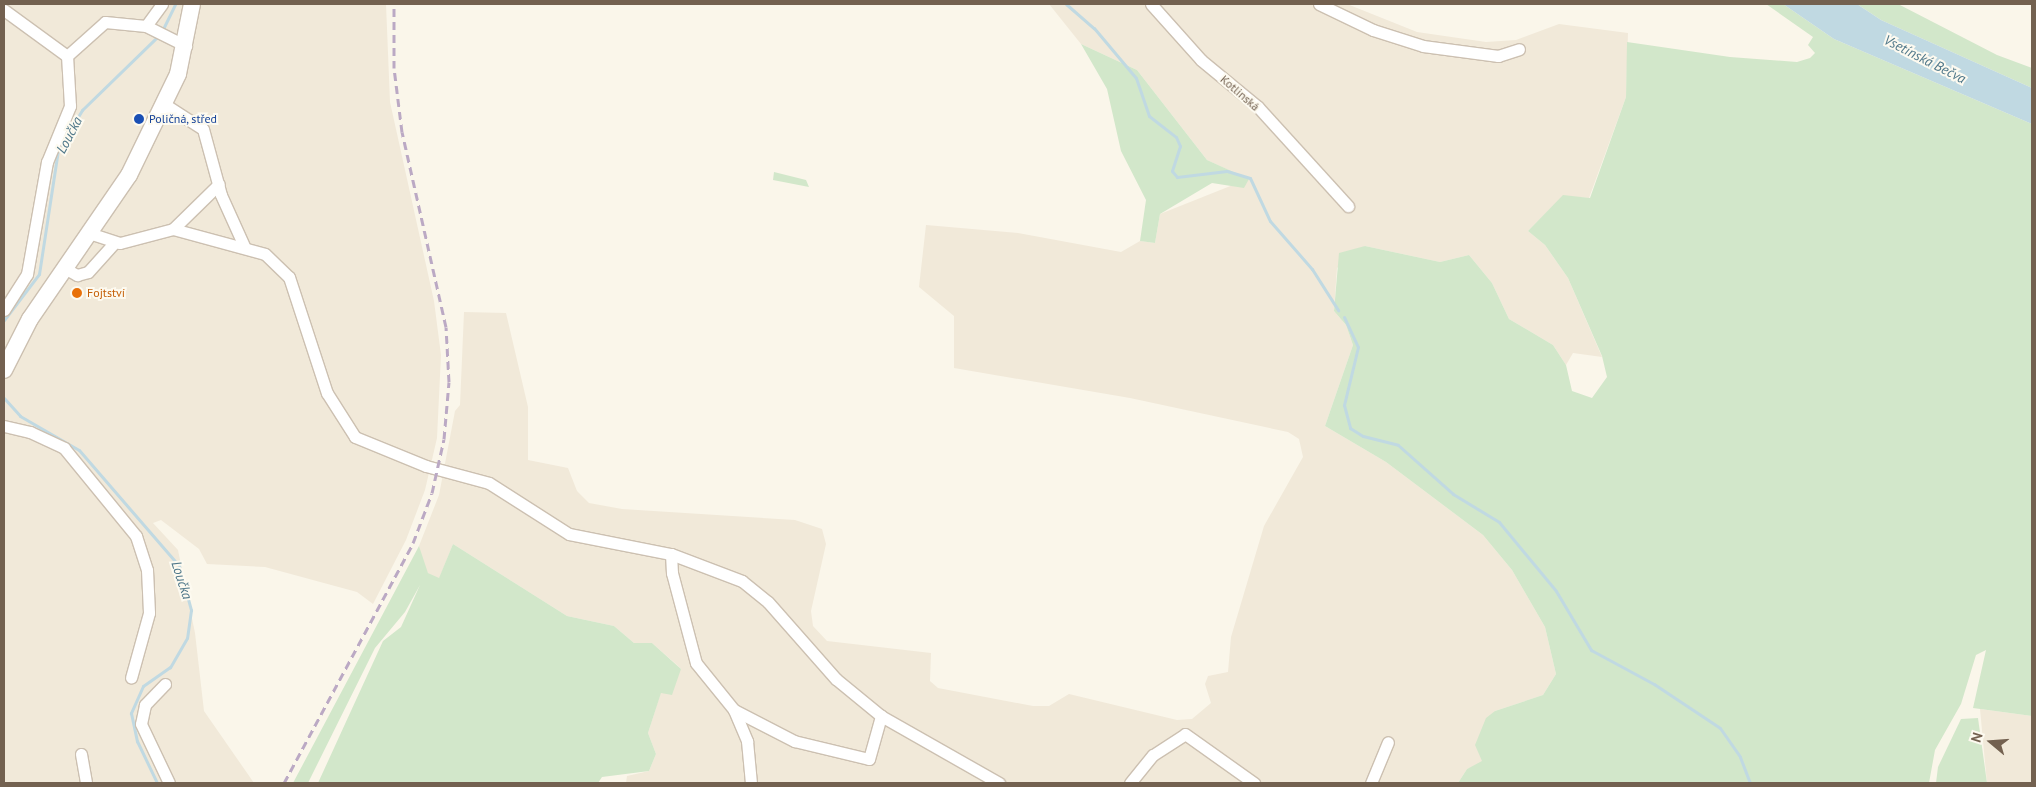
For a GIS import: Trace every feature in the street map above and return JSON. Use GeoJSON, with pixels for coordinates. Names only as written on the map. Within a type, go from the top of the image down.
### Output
{"type":"FeatureCollection","features":[{"type":"Feature","properties":{"kind":"main road"},"geometry":{"type":"LineString","coordinates":[[4,370],[24,330],[92,234],[129,175],[164,104],[186,46],[192,4]]}},
{"type":"Feature","properties":{"kind":"street"},"geometry":{"type":"LineString","coordinates":[[149,29],[162,4]]}},
{"type":"Feature","properties":{"kind":"street","name":"Kotlinská"},"geometry":{"type":"LineString","coordinates":[[1150,4],[1201,60],[1258,107],[1348,206]]}},
{"type":"Feature","properties":{"kind":"street"},"geometry":{"type":"LineString","coordinates":[[1318,4],[1372,30],[1448,50],[1498,56],[1519,49]]}},
{"type":"Feature","properties":{"kind":"street"},"geometry":{"type":"LineString","coordinates":[[4,10],[66,56],[70,106],[47,162],[27,274],[4,310]]}},
{"type":"Feature","properties":{"kind":"street"},"geometry":{"type":"LineString","coordinates":[[66,56],[105,22],[149,29],[165,39],[186,46]]}},
{"type":"Feature","properties":{"kind":"street"},"geometry":{"type":"LineString","coordinates":[[164,104],[204,129],[219,184],[244,246]]}},
{"type":"Feature","properties":{"kind":"street"},"geometry":{"type":"LineString","coordinates":[[173,229],[219,184]]}},
{"type":"Feature","properties":{"kind":"street"},"geometry":{"type":"LineString","coordinates":[[66,270],[77,275],[88,272],[114,243],[173,229],[244,246],[265,254],[289,278],[327,393],[356,437],[426,466],[490,484],[569,534],[671,554],[742,581],[768,602],[836,680],[881,716],[999,783]]}},
{"type":"Feature","properties":{"kind":"street"},"geometry":{"type":"LineString","coordinates":[[92,234],[114,243]]}},
{"type":"Feature","properties":{"kind":"street"},"geometry":{"type":"LineString","coordinates":[[4,426],[30,432],[64,448],[136,536],[147,570],[149,613],[131,678]]}},
{"type":"Feature","properties":{"kind":"street"},"geometry":{"type":"LineString","coordinates":[[671,554],[672,573],[696,663],[734,710],[747,741],[750,783]]}},
{"type":"Feature","properties":{"kind":"street"},"geometry":{"type":"LineString","coordinates":[[165,684],[145,705],[141,724],[170,783]]}},
{"type":"Feature","properties":{"kind":"street"},"geometry":{"type":"LineString","coordinates":[[734,710],[794,741],[869,759],[881,716]]}},
{"type":"Feature","properties":{"kind":"street"},"geometry":{"type":"LineString","coordinates":[[1130,783],[1153,755],[1185,734],[1254,783]]}},
{"type":"Feature","properties":{"kind":"street"},"geometry":{"type":"LineString","coordinates":[[1371,783],[1388,742]]}},
{"type":"Feature","properties":{"kind":"street"},"geometry":{"type":"LineString","coordinates":[[81,754],[86,783]]}},
{"type":"Feature","properties":{"kind":"shaded area"},"geometry":{"type":"Polygon","coordinates":[[[4,4],[386,4],[390,102],[434,301],[441,355],[437,438],[425,490],[406,540],[373,604],[357,592],[265,567],[207,564],[199,549],[161,520],[153,523],[178,550],[195,633],[204,711],[254,783],[4,783],[4,4]]]}},
{"type":"Feature","properties":{"kind":"shaded area"},"geometry":{"type":"Polygon","coordinates":[[[1049,4],[1347,4],[1417,32],[1486,42],[1516,40],[1559,24],[1628,33],[1626,97],[1589,198],[1563,196],[1528,231],[1545,245],[1568,278],[1602,357],[1573,353],[1566,365],[1553,345],[1509,319],[1492,283],[1469,255],[1440,262],[1365,246],[1337,268],[1334,311],[1346,325],[1353,345],[1325,426],[1386,462],[1483,535],[1512,570],[1545,627],[1556,674],[1543,695],[1495,711],[1482,762],[1467,769],[1458,783],[626,783],[627,776],[649,771],[656,754],[648,733],[661,692],[681,669],[652,643],[634,643],[614,626],[567,616],[453,544],[439,579],[428,573],[422,562],[419,546],[439,495],[455,411],[460,405],[464,312],[506,313],[528,407],[528,460],[568,468],[577,491],[589,503],[622,509],[795,520],[822,529],[826,544],[811,611],[813,626],[827,641],[931,653],[930,681],[938,688],[1033,706],[1049,706],[1069,694],[1177,720],[1192,719],[1211,703],[1205,684],[1208,676],[1228,672],[1231,637],[1264,526],[1303,457],[1299,439],[1288,432],[1130,398],[954,368],[954,316],[919,287],[926,225],[1018,233],[1121,252],[1140,241],[1155,243],[1160,214],[1248,179],[1207,160],[1137,70],[1081,44],[1049,4]]]}},
{"type":"Feature","properties":{"kind":"shaded area"},"geometry":{"type":"Polygon","coordinates":[[[1980,709],[2032,716],[2032,783],[1987,783],[1980,709]]]}},
{"type":"Feature","properties":{"kind":"green space"},"geometry":{"type":"Polygon","coordinates":[[[1766,4],[1783,4],[1834,39],[2032,124],[2032,716],[1973,708],[1986,650],[1976,655],[1961,704],[1935,750],[1929,783],[1458,783],[1467,769],[1482,761],[1475,745],[1486,718],[1495,711],[1543,695],[1556,674],[1545,627],[1512,570],[1483,535],[1386,462],[1325,426],[1353,345],[1346,325],[1334,311],[1339,253],[1365,246],[1440,262],[1469,255],[1492,283],[1509,319],[1553,345],[1566,365],[1572,391],[1592,398],[1607,377],[1602,356],[1568,278],[1545,245],[1528,231],[1563,195],[1590,198],[1626,97],[1627,42],[1730,57],[1797,62],[1810,58],[1815,53],[1808,45],[1813,37],[1766,4]]]}},
{"type":"Feature","properties":{"kind":"green space"},"geometry":{"type":"Polygon","coordinates":[[[1857,4],[1898,4],[1997,55],[2032,68],[2032,88],[1881,20],[1857,4]]]}},
{"type":"Feature","properties":{"kind":"green space"},"geometry":{"type":"Polygon","coordinates":[[[1081,44],[1137,70],[1207,160],[1249,179],[1244,188],[1212,183],[1160,214],[1155,243],[1140,241],[1146,200],[1121,151],[1107,89],[1081,44]]]}},
{"type":"Feature","properties":{"kind":"green space"},"geometry":{"type":"Polygon","coordinates":[[[774,172],[806,180],[809,187],[773,180],[774,172]]]}},
{"type":"Feature","properties":{"kind":"green space"},"geometry":{"type":"Polygon","coordinates":[[[453,544],[567,616],[614,626],[634,643],[652,643],[681,669],[672,695],[661,693],[648,733],[656,754],[649,771],[602,777],[598,783],[318,783],[383,641],[401,627],[420,585],[405,612],[375,648],[308,783],[293,783],[419,546],[428,573],[439,578],[453,544]]]}},
{"type":"Feature","properties":{"kind":"green space"},"geometry":{"type":"Polygon","coordinates":[[[1978,718],[1987,783],[1936,783],[1938,767],[1961,719],[1978,718]]]}},
{"type":"Feature","properties":{"kind":"water","name":"Vsetínská Bečva"},"geometry":{"type":"Polygon","coordinates":[[[1783,4],[1857,4],[1881,20],[2032,88],[2032,124],[1834,39],[1783,4]]]}},
{"type":"Feature","properties":{"kind":"waterway","name":"Loučka"},"geometry":{"type":"LineString","coordinates":[[162,31],[175,4]]}},
{"type":"Feature","properties":{"kind":"waterway"},"geometry":{"type":"LineString","coordinates":[[1066,4],[1094,28],[1136,78],[1149,116],[1176,137],[1180,146],[1172,171],[1177,177],[1227,171],[1250,178],[1270,221],[1312,269],[1338,310]]}},
{"type":"Feature","properties":{"kind":"waterway","name":"Loučka"},"geometry":{"type":"LineString","coordinates":[[4,320],[39,274],[58,150],[82,110],[158,36]]}},
{"type":"Feature","properties":{"kind":"waterway"},"geometry":{"type":"LineString","coordinates":[[1344,317],[1358,347],[1344,405],[1350,428],[1363,436],[1398,445],[1453,494],[1499,522],[1556,591],[1591,650],[1654,684],[1720,728],[1740,757],[1750,783]]}},
{"type":"Feature","properties":{"kind":"waterway","name":"Loučka"},"geometry":{"type":"LineString","coordinates":[[4,398],[20,416],[79,450],[179,566],[191,610],[187,638],[170,667],[143,686],[131,713],[137,741],[157,783]]}},
{"type":"Feature","properties":{"kind":"railway"},"geometry":{"type":"LineString","coordinates":[[284,783],[413,543],[432,493],[444,439],[449,382],[446,327],[402,132],[394,68],[394,4]]}},
{"type":"Feature","properties":{"kind":"place","name":"Poličná, střed"},"geometry":{"type":"Point","coordinates":[139,119]}},
{"type":"Feature","properties":{"kind":"place","name":"Fojtství"},"geometry":{"type":"Point","coordinates":[77,293]}}]}
